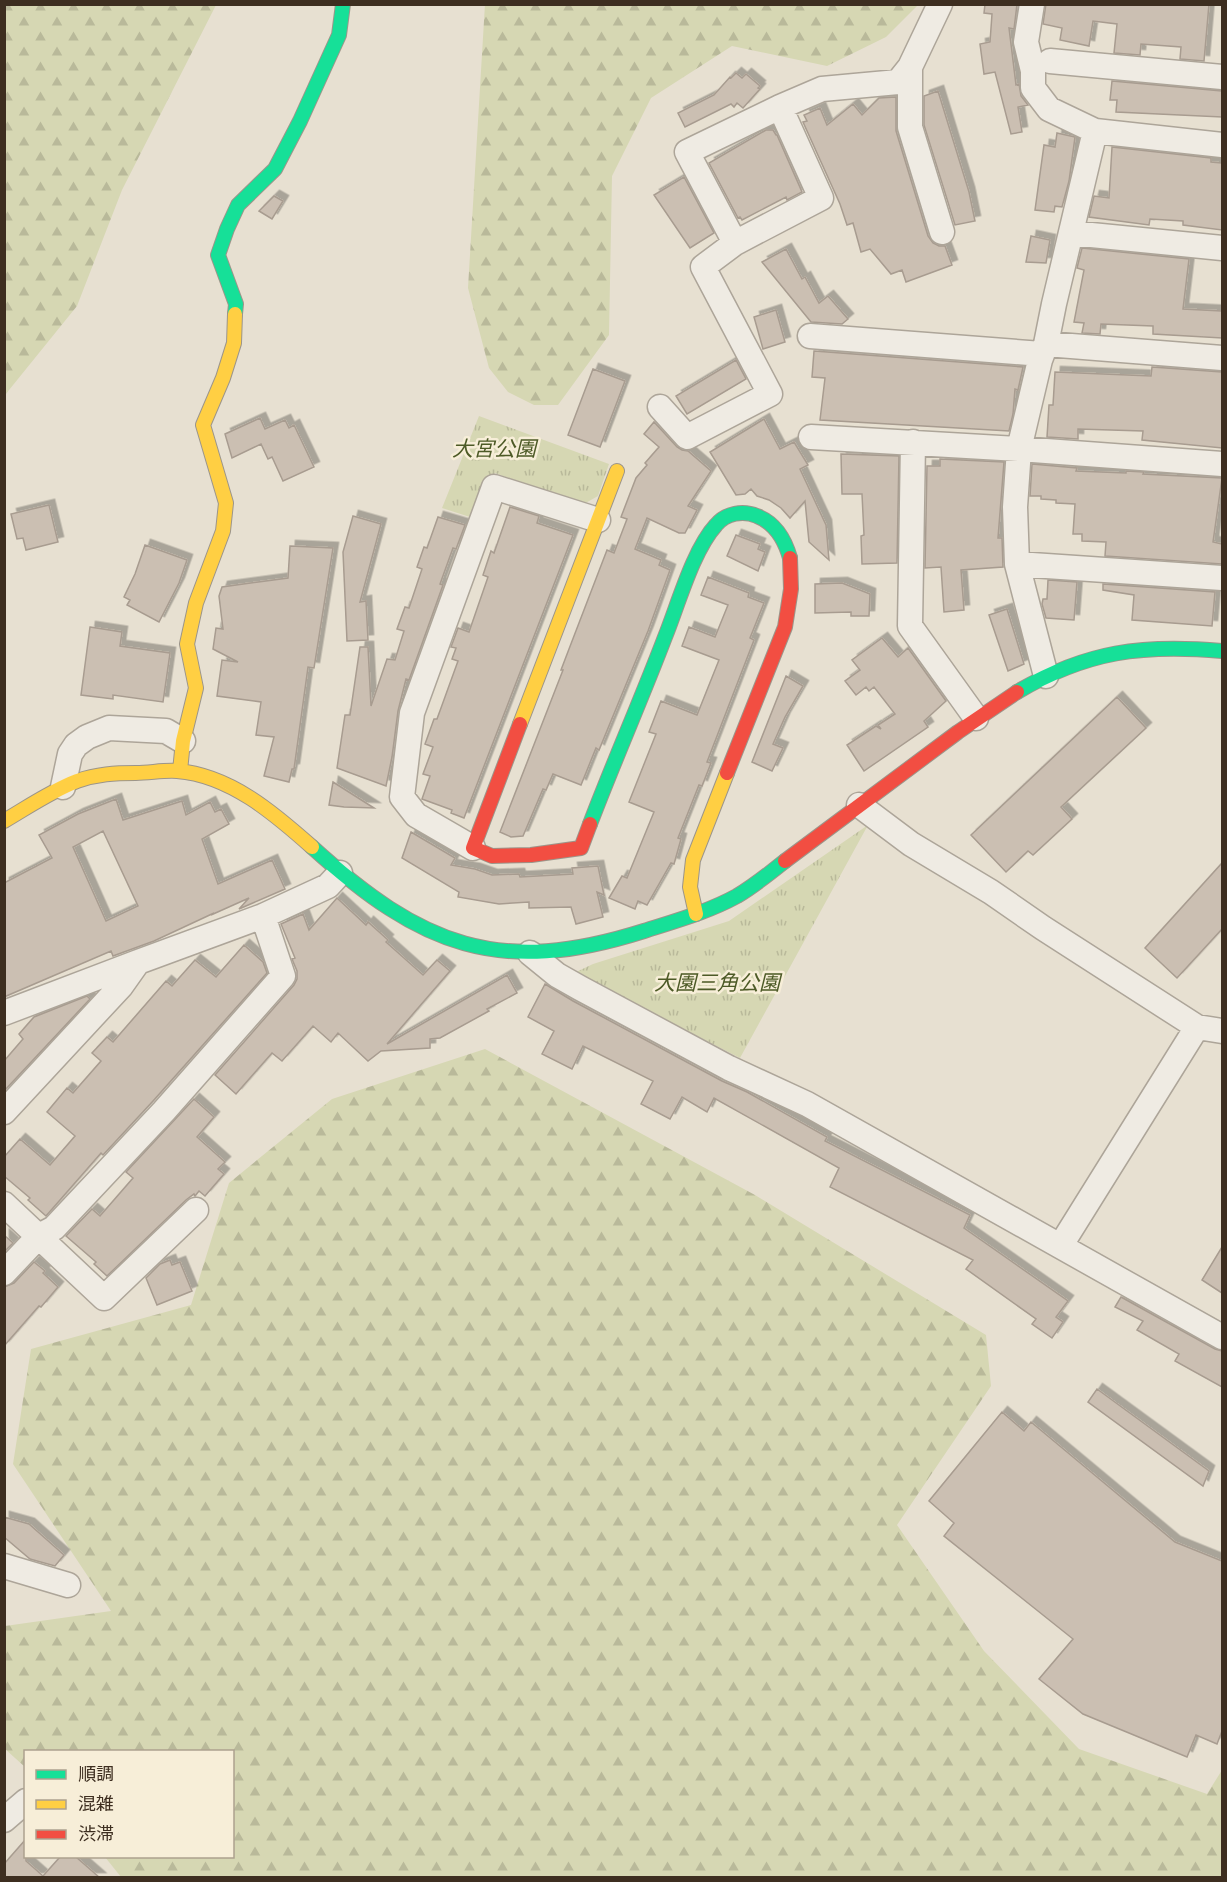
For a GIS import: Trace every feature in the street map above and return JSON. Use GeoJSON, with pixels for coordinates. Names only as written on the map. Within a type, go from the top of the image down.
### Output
{"type":"FeatureCollection","features":[{"type":"Feature","properties":{"kind":"street"},"geometry":{"type":"LineString","coordinates":[[180,771],[183,741],[196,688],[187,644],[196,603],[223,531],[226,503],[203,425],[223,378],[234,343],[236,304],[218,255],[238,205],[275,169],[300,121],[339,35],[343,4]]}},
{"type":"Feature","properties":{"kind":"street"},"geometry":{"type":"LineString","coordinates":[[735,243],[687,152],[822,89],[898,82],[910,67],[940,4]]}},
{"type":"Feature","properties":{"kind":"street"},"geometry":{"type":"LineString","coordinates":[[1032,4],[1026,42],[1033,71],[1033,88],[1049,109],[1095,131],[1222,145]]}},
{"type":"Feature","properties":{"kind":"street"},"geometry":{"type":"LineString","coordinates":[[1050,61],[1222,77]]}},
{"type":"Feature","properties":{"kind":"street"},"geometry":{"type":"LineString","coordinates":[[910,67],[910,127],[942,232]]}},
{"type":"Feature","properties":{"kind":"street"},"geometry":{"type":"LineString","coordinates":[[660,407],[687,437],[770,394],[703,267],[735,243],[821,198],[780,107]]}},
{"type":"Feature","properties":{"kind":"street"},"geometry":{"type":"LineString","coordinates":[[1047,676],[1017,564],[1015,507],[1019,449],[1095,131]]}},
{"type":"Feature","properties":{"kind":"street"},"geometry":{"type":"LineString","coordinates":[[1071,233],[1222,248]]}},
{"type":"Feature","properties":{"kind":"street"},"geometry":{"type":"LineString","coordinates":[[810,336],[1222,358]]}},
{"type":"Feature","properties":{"kind":"street"},"geometry":{"type":"LineString","coordinates":[[811,437],[1222,464]]}},
{"type":"Feature","properties":{"kind":"street"},"geometry":{"type":"LineString","coordinates":[[913,442],[910,626],[976,718]]}},
{"type":"Feature","properties":{"kind":"street"},"geometry":{"type":"LineString","coordinates":[[473,848],[617,471]]}},
{"type":"Feature","properties":{"kind":"street"},"geometry":{"type":"LineString","coordinates":[[598,520],[494,488],[412,713],[402,797],[416,815],[473,848],[492,856],[531,855],[581,848],[675,613],[692,564],[713,527],[733,514],[746,512],[772,523],[784,541],[790,564],[791,603],[785,627],[693,860],[690,886],[696,914]]}},
{"type":"Feature","properties":{"kind":"street"},"geometry":{"type":"LineString","coordinates":[[1017,564],[1222,578]]}},
{"type":"Feature","properties":{"kind":"street"},"geometry":{"type":"LineString","coordinates":[[4,821],[63,787],[102,774],[180,771],[203,777],[241,793],[297,834],[340,873],[385,908],[414,926],[456,943],[494,952],[530,953],[569,949],[627,938],[696,914],[741,893],[976,718],[1047,676],[1074,664],[1106,655],[1156,648],[1222,651]]}},
{"type":"Feature","properties":{"kind":"street"},"geometry":{"type":"LineString","coordinates":[[63,787],[70,754],[76,745],[87,737],[109,728],[166,731],[183,741]]}},
{"type":"Feature","properties":{"kind":"street"},"geometry":{"type":"LineString","coordinates":[[860,805],[911,844],[991,892],[1197,1027],[1222,1031]]}},
{"type":"Feature","properties":{"kind":"street"},"geometry":{"type":"LineString","coordinates":[[4,1012],[263,916],[328,886],[340,873]]}},
{"type":"Feature","properties":{"kind":"street"},"geometry":{"type":"LineString","coordinates":[[4,1274],[39,1236],[54,1228],[164,1111],[283,976],[263,916]]}},
{"type":"Feature","properties":{"kind":"street"},"geometry":{"type":"LineString","coordinates":[[530,953],[557,975],[580,988],[729,1068],[807,1104],[1222,1337]]}},
{"type":"Feature","properties":{"kind":"street"},"geometry":{"type":"LineString","coordinates":[[4,1112],[121,986],[138,962]]}},
{"type":"Feature","properties":{"kind":"street"},"geometry":{"type":"LineString","coordinates":[[1061,1245],[1197,1027]]}},
{"type":"Feature","properties":{"kind":"street"},"geometry":{"type":"LineString","coordinates":[[4,1204],[104,1298],[195,1210]]}},
{"type":"Feature","properties":{"kind":"street"},"geometry":{"type":"LineString","coordinates":[[4,1566],[68,1584]]}},
{"type":"Feature","properties":{"kind":"street"},"geometry":{"type":"LineString","coordinates":[[4,1820],[24,1804]]}},
{"type":"Feature","properties":{"kind":"green space"},"geometry":{"type":"Polygon","coordinates":[[[5,4],[216,5],[122,190],[77,306],[5,395],[5,4]]]}},
{"type":"Feature","properties":{"kind":"green space"},"geometry":{"type":"Polygon","coordinates":[[[485,4],[918,5],[886,37],[827,66],[732,46],[651,98],[612,176],[609,335],[558,405],[534,405],[508,392],[489,368],[468,288],[485,4]]]}},
{"type":"Feature","properties":{"kind":"green space","name":"大宮公園"},"geometry":{"type":"Polygon","coordinates":[[[479,416],[609,464],[598,496],[582,505],[495,473],[473,518],[442,508],[479,416]]]}},
{"type":"Feature","properties":{"kind":"green space","name":"大園三角公園"},"geometry":{"type":"Polygon","coordinates":[[[868,825],[740,1058],[574,973],[593,964],[729,921],[868,825]]]}},
{"type":"Feature","properties":{"kind":"green space"},"geometry":{"type":"Polygon","coordinates":[[[485,1049],[755,1195],[986,1335],[991,1386],[897,1525],[984,1651],[1079,1749],[1207,1794],[1222,1770],[1222,1877],[121,1877],[106,1858],[234,1858],[234,1750],[24,1750],[24,1766],[5,1749],[5,1626],[111,1611],[13,1464],[31,1349],[191,1305],[229,1183],[332,1099],[485,1049]]]}},
{"type":"Feature","properties":{"kind":"building"},"geometry":{"type":"Polygon","coordinates":[[[985,4],[1017,4],[1014,29],[1009,28],[1016,85],[1019,84],[1021,96],[1028,105],[1018,107],[1022,132],[1011,134],[995,72],[984,74],[980,44],[990,42],[992,14],[984,13],[985,4]]]}},
{"type":"Feature","properties":{"kind":"building"},"geometry":{"type":"Polygon","coordinates":[[[1046,4],[1209,4],[1204,61],[1180,59],[1181,47],[1141,44],[1140,55],[1114,53],[1117,24],[1093,21],[1089,46],[1060,40],[1062,28],[1043,24],[1046,4]]]}},
{"type":"Feature","properties":{"kind":"building"},"geometry":{"type":"Polygon","coordinates":[[[736,73],[742,78],[746,74],[760,86],[758,88],[760,89],[743,108],[737,103],[734,107],[731,104],[685,127],[678,113],[714,95],[736,73]]]}},
{"type":"Feature","properties":{"kind":"building"},"geometry":{"type":"Polygon","coordinates":[[[1112,81],[1222,91],[1222,117],[1116,112],[1117,100],[1110,100],[1112,81]]]}},
{"type":"Feature","properties":{"kind":"building"},"geometry":{"type":"Polygon","coordinates":[[[938,91],[969,192],[975,221],[955,225],[924,125],[924,96],[938,91]]]}},
{"type":"Feature","properties":{"kind":"building"},"geometry":{"type":"Polygon","coordinates":[[[896,97],[896,131],[928,236],[933,243],[945,246],[952,265],[906,282],[902,270],[891,274],[870,249],[861,252],[853,223],[847,225],[840,204],[803,122],[807,121],[804,115],[820,108],[827,125],[853,104],[862,115],[879,98],[896,97]]]}},
{"type":"Feature","properties":{"kind":"building"},"geometry":{"type":"Polygon","coordinates":[[[766,130],[773,130],[777,135],[802,192],[787,200],[786,197],[742,220],[738,218],[709,163],[766,130]]]}},
{"type":"Feature","properties":{"kind":"building"},"geometry":{"type":"Polygon","coordinates":[[[1057,133],[1075,137],[1069,181],[1062,207],[1055,206],[1054,212],[1035,210],[1044,145],[1055,147],[1057,133]]]}},
{"type":"Feature","properties":{"kind":"building"},"geometry":{"type":"Polygon","coordinates":[[[1112,147],[1211,158],[1211,162],[1222,163],[1222,230],[1183,225],[1183,221],[1150,219],[1149,225],[1089,217],[1094,196],[1109,198],[1112,147]]]}},
{"type":"Feature","properties":{"kind":"building"},"geometry":{"type":"Polygon","coordinates":[[[684,177],[714,233],[690,248],[654,195],[684,177]]]}},
{"type":"Feature","properties":{"kind":"building"},"geometry":{"type":"Polygon","coordinates":[[[274,196],[283,201],[272,219],[259,211],[274,196]]]}},
{"type":"Feature","properties":{"kind":"building"},"geometry":{"type":"Polygon","coordinates":[[[1031,236],[1050,240],[1046,263],[1026,262],[1031,236]]]}},
{"type":"Feature","properties":{"kind":"building"},"geometry":{"type":"Polygon","coordinates":[[[1082,248],[1189,259],[1183,309],[1222,311],[1222,338],[1153,334],[1153,326],[1101,324],[1100,334],[1082,333],[1084,323],[1074,322],[1084,270],[1077,268],[1082,248]]]}},
{"type":"Feature","properties":{"kind":"building"},"geometry":{"type":"Polygon","coordinates":[[[786,249],[802,279],[805,277],[819,303],[828,296],[848,319],[842,324],[811,322],[762,262],[786,249]]]}},
{"type":"Feature","properties":{"kind":"building"},"geometry":{"type":"Polygon","coordinates":[[[776,310],[785,342],[763,349],[754,317],[776,310]]]}},
{"type":"Feature","properties":{"kind":"building"},"geometry":{"type":"Polygon","coordinates":[[[814,351],[1023,367],[1018,390],[1015,389],[1009,431],[820,420],[825,378],[812,377],[814,351]]]}},
{"type":"Feature","properties":{"kind":"building"},"geometry":{"type":"Polygon","coordinates":[[[736,360],[746,379],[687,414],[676,396],[736,360]]]}},
{"type":"Feature","properties":{"kind":"building"},"geometry":{"type":"Polygon","coordinates":[[[1152,367],[1222,372],[1222,448],[1142,440],[1143,431],[1078,429],[1078,439],[1047,437],[1049,405],[1053,405],[1055,372],[1151,376],[1152,367]]]}},
{"type":"Feature","properties":{"kind":"building"},"geometry":{"type":"Polygon","coordinates":[[[593,369],[625,381],[600,447],[568,435],[593,369]]]}},
{"type":"Feature","properties":{"kind":"building"},"geometry":{"type":"Polygon","coordinates":[[[260,418],[265,429],[285,420],[289,428],[294,425],[314,467],[283,481],[272,457],[268,459],[261,444],[232,458],[225,434],[260,418]]]}},
{"type":"Feature","properties":{"kind":"building"},"geometry":{"type":"Polygon","coordinates":[[[764,419],[780,449],[794,442],[808,465],[800,469],[826,525],[829,560],[809,542],[805,501],[790,518],[781,508],[757,496],[751,489],[745,494],[736,495],[710,452],[764,419]]]}},
{"type":"Feature","properties":{"kind":"building"},"geometry":{"type":"Polygon","coordinates":[[[654,422],[677,447],[688,451],[711,471],[688,506],[697,510],[685,533],[679,533],[647,518],[635,549],[661,560],[659,565],[670,570],[648,631],[599,750],[596,748],[581,785],[553,774],[546,790],[543,789],[523,836],[511,837],[500,832],[563,670],[561,670],[607,550],[614,553],[627,519],[621,517],[636,478],[659,447],[644,434],[654,422]]]}},
{"type":"Feature","properties":{"kind":"building"},"geometry":{"type":"Polygon","coordinates":[[[841,454],[899,456],[897,563],[862,564],[861,536],[864,535],[862,494],[842,494],[841,454]]]}},
{"type":"Feature","properties":{"kind":"building"},"geometry":{"type":"Polygon","coordinates":[[[940,459],[1004,462],[998,538],[1002,538],[1003,567],[961,570],[964,610],[944,612],[941,567],[925,568],[927,466],[940,466],[940,459]]]}},
{"type":"Feature","properties":{"kind":"building"},"geometry":{"type":"Polygon","coordinates":[[[1032,464],[1077,468],[1076,471],[1126,473],[1126,471],[1222,478],[1213,542],[1222,544],[1222,564],[1105,556],[1106,542],[1082,541],[1082,534],[1073,534],[1075,504],[1056,503],[1056,500],[1030,496],[1032,464]]]}},
{"type":"Feature","properties":{"kind":"building"},"geometry":{"type":"Polygon","coordinates":[[[49,505],[58,542],[26,550],[23,538],[17,539],[11,514],[49,505]]]}},
{"type":"Feature","properties":{"kind":"building"},"geometry":{"type":"Polygon","coordinates":[[[510,507],[539,516],[537,523],[573,535],[464,818],[451,813],[452,810],[422,799],[430,776],[423,774],[433,747],[425,744],[434,719],[437,719],[458,661],[452,659],[456,648],[451,647],[458,628],[469,632],[488,577],[483,575],[491,551],[494,553],[510,507]]]}},
{"type":"Feature","properties":{"kind":"building"},"geometry":{"type":"Polygon","coordinates":[[[353,516],[381,524],[360,602],[366,601],[368,640],[347,641],[343,552],[353,516]]]}},
{"type":"Feature","properties":{"kind":"building"},"geometry":{"type":"Polygon","coordinates":[[[438,517],[465,525],[456,549],[453,548],[440,584],[443,585],[409,680],[406,679],[398,711],[386,786],[337,768],[345,715],[350,715],[360,647],[368,647],[371,706],[387,659],[395,660],[404,631],[397,629],[405,607],[409,608],[422,569],[417,567],[424,547],[427,548],[438,517]]]}},
{"type":"Feature","properties":{"kind":"building"},"geometry":{"type":"Polygon","coordinates":[[[736,535],[760,544],[758,549],[765,552],[758,571],[727,556],[736,535]]]}},
{"type":"Feature","properties":{"kind":"building"},"geometry":{"type":"Polygon","coordinates":[[[145,545],[187,560],[179,583],[159,622],[127,605],[130,600],[124,597],[145,545]]]}},
{"type":"Feature","properties":{"kind":"building"},"geometry":{"type":"Polygon","coordinates":[[[290,546],[333,548],[314,668],[308,667],[294,769],[292,769],[289,782],[264,776],[274,737],[256,735],[261,702],[217,696],[222,660],[238,662],[213,649],[216,628],[223,629],[219,596],[222,587],[288,578],[290,546]]]}},
{"type":"Feature","properties":{"kind":"building"},"geometry":{"type":"Polygon","coordinates":[[[708,577],[749,593],[748,597],[764,603],[750,638],[754,640],[707,762],[711,763],[702,786],[699,785],[678,838],[681,839],[674,864],[671,863],[647,905],[638,901],[635,909],[609,898],[622,876],[627,878],[654,812],[629,802],[656,734],[649,732],[661,701],[697,715],[719,660],[682,646],[689,627],[715,637],[728,605],[701,595],[708,577]]]}},
{"type":"Feature","properties":{"kind":"building"},"geometry":{"type":"Polygon","coordinates":[[[1048,580],[1077,582],[1074,620],[1046,618],[1042,604],[1043,599],[1047,599],[1048,580]]]}},
{"type":"Feature","properties":{"kind":"building"},"geometry":{"type":"Polygon","coordinates":[[[842,583],[870,594],[869,616],[851,616],[851,612],[815,613],[815,584],[842,583]]]}},
{"type":"Feature","properties":{"kind":"building"},"geometry":{"type":"Polygon","coordinates":[[[1103,584],[1215,592],[1212,626],[1132,620],[1134,595],[1103,590],[1103,584]]]}},
{"type":"Feature","properties":{"kind":"building"},"geometry":{"type":"Polygon","coordinates":[[[1007,609],[1024,664],[1008,671],[989,615],[1007,609]]]}},
{"type":"Feature","properties":{"kind":"building"},"geometry":{"type":"Polygon","coordinates":[[[90,627],[122,632],[120,646],[170,653],[163,702],[113,695],[113,699],[81,695],[90,627]]]}},
{"type":"Feature","properties":{"kind":"building"},"geometry":{"type":"Polygon","coordinates":[[[882,638],[898,657],[908,648],[946,701],[924,721],[928,727],[864,771],[847,745],[876,726],[881,729],[878,725],[895,714],[874,687],[869,691],[866,687],[856,695],[845,681],[860,670],[852,660],[882,638]]]}},
{"type":"Feature","properties":{"kind":"building"},"geometry":{"type":"Polygon","coordinates":[[[786,676],[803,686],[773,744],[783,748],[772,771],[752,762],[786,676]]]}},
{"type":"Feature","properties":{"kind":"building"},"geometry":{"type":"Polygon","coordinates":[[[1117,697],[1146,728],[1061,807],[1072,819],[1033,855],[1028,851],[1006,872],[971,835],[1117,697]]]}},
{"type":"Feature","properties":{"kind":"building"},"geometry":{"type":"Polygon","coordinates":[[[333,782],[374,808],[329,805],[333,782]]]}},
{"type":"Feature","properties":{"kind":"building"},"geometry":{"type":"Polygon","coordinates":[[[116,799],[123,820],[182,801],[186,815],[210,802],[215,812],[221,809],[229,824],[202,839],[218,884],[272,860],[285,889],[239,909],[249,898],[154,941],[113,956],[111,951],[4,997],[4,883],[52,858],[39,835],[78,814],[116,799]],[[103,831],[73,847],[106,921],[138,906],[103,831]]]}},
{"type":"Feature","properties":{"kind":"building"},"geometry":{"type":"Polygon","coordinates":[[[411,832],[455,858],[451,865],[475,869],[492,875],[519,874],[520,877],[573,874],[572,868],[598,866],[604,895],[597,892],[603,917],[576,924],[571,907],[529,908],[529,902],[499,904],[458,897],[459,892],[402,858],[411,832]]]}},
{"type":"Feature","properties":{"kind":"building"},"geometry":{"type":"Polygon","coordinates":[[[1222,863],[1222,929],[1177,978],[1145,948],[1222,863]]]}},
{"type":"Feature","properties":{"kind":"building"},"geometry":{"type":"Polygon","coordinates":[[[337,898],[366,925],[368,922],[388,940],[386,942],[423,975],[437,960],[450,971],[387,1044],[507,975],[517,993],[440,1038],[430,1039],[430,1048],[381,1051],[368,1061],[338,1033],[331,1042],[313,1026],[282,1061],[272,1053],[236,1094],[215,1075],[297,979],[297,971],[292,959],[295,958],[281,924],[303,914],[309,930],[337,898]]]}},
{"type":"Feature","properties":{"kind":"building"},"geometry":{"type":"Polygon","coordinates":[[[244,945],[263,962],[267,973],[46,1216],[28,1200],[30,1198],[4,1176],[4,1157],[20,1139],[50,1165],[75,1136],[47,1112],[67,1088],[73,1093],[101,1061],[92,1053],[107,1037],[113,1042],[166,981],[172,986],[195,960],[216,977],[244,945]]]}},
{"type":"Feature","properties":{"kind":"building"},"geometry":{"type":"Polygon","coordinates":[[[545,984],[722,1081],[747,1092],[827,1137],[825,1141],[970,1215],[964,1228],[1068,1301],[1056,1317],[1063,1322],[1052,1338],[1032,1324],[1036,1319],[966,1269],[973,1260],[830,1187],[839,1168],[714,1098],[707,1112],[682,1097],[670,1119],[641,1104],[653,1081],[583,1046],[572,1069],[542,1054],[554,1031],[528,1017],[545,984]]]}},
{"type":"Feature","properties":{"kind":"building"},"geometry":{"type":"Polygon","coordinates":[[[87,996],[90,999],[4,1091],[4,1061],[23,1039],[19,1034],[34,1017],[87,996]]]}},
{"type":"Feature","properties":{"kind":"building"},"geometry":{"type":"Polygon","coordinates":[[[194,1099],[214,1117],[197,1137],[225,1162],[218,1169],[224,1174],[205,1196],[199,1191],[195,1196],[194,1194],[186,1200],[107,1276],[94,1264],[96,1262],[66,1236],[92,1209],[100,1216],[133,1178],[126,1172],[194,1099]]]}},
{"type":"Feature","properties":{"kind":"building"},"geometry":{"type":"Polygon","coordinates":[[[4,1235],[13,1243],[4,1252],[4,1235]]]}},
{"type":"Feature","properties":{"kind":"building"},"geometry":{"type":"Polygon","coordinates":[[[1222,1247],[1222,1293],[1202,1280],[1222,1247]]]}},
{"type":"Feature","properties":{"kind":"building"},"geometry":{"type":"Polygon","coordinates":[[[170,1260],[172,1265],[180,1262],[192,1291],[157,1305],[146,1278],[160,1264],[170,1260]]]}},
{"type":"Feature","properties":{"kind":"building"},"geometry":{"type":"Polygon","coordinates":[[[34,1262],[58,1287],[4,1346],[4,1287],[14,1283],[34,1262]]]}},
{"type":"Feature","properties":{"kind":"building"},"geometry":{"type":"Polygon","coordinates":[[[1121,1297],[1222,1351],[1222,1387],[1175,1361],[1179,1354],[1137,1330],[1143,1321],[1115,1307],[1121,1297]]]}},
{"type":"Feature","properties":{"kind":"building"},"geometry":{"type":"Polygon","coordinates":[[[1097,1389],[1209,1471],[1203,1486],[1088,1402],[1097,1389]]]}},
{"type":"Feature","properties":{"kind":"building"},"geometry":{"type":"Polygon","coordinates":[[[1002,1412],[1024,1431],[1031,1422],[1175,1542],[1222,1561],[1222,1731],[1217,1744],[1196,1735],[1187,1757],[1083,1714],[1039,1679],[1073,1639],[944,1536],[954,1523],[929,1501],[1002,1412]]]}},
{"type":"Feature","properties":{"kind":"building"},"geometry":{"type":"Polygon","coordinates":[[[4,1517],[29,1524],[64,1555],[55,1566],[30,1559],[4,1537],[4,1517]]]}},
{"type":"Feature","properties":{"kind":"building"},"geometry":{"type":"Polygon","coordinates":[[[24,1841],[24,1858],[43,1876],[59,1858],[77,1858],[100,1878],[4,1878],[4,1864],[24,1841]]]}},
{"type":"Feature","properties":{"kind":"traffic: fast"},"geometry":{"type":"LineString","coordinates":[[235,314],[236,304],[218,255],[227,229],[238,205],[275,169],[300,121],[339,35],[343,4]]}},
{"type":"Feature","properties":{"kind":"traffic: fast"},"geometry":{"type":"LineString","coordinates":[[590,824],[687,578],[700,549],[716,525],[735,514],[752,514],[774,528],[782,539],[790,558]]}},
{"type":"Feature","properties":{"kind":"traffic: fast"},"geometry":{"type":"LineString","coordinates":[[1017,692],[1067,667],[1116,654],[1166,649],[1222,651]]}},
{"type":"Feature","properties":{"kind":"traffic: fast"},"geometry":{"type":"LineString","coordinates":[[312,847],[352,881],[389,908],[427,929],[464,943],[504,951],[546,951],[593,945],[668,924],[726,902],[756,884],[785,861]]}},
{"type":"Feature","properties":{"kind":"traffic: slow"},"geometry":{"type":"LineString","coordinates":[[180,771],[183,741],[196,688],[187,644],[196,603],[223,531],[226,503],[203,425],[223,378],[234,343],[235,314]]}},
{"type":"Feature","properties":{"kind":"traffic: slow"},"geometry":{"type":"LineString","coordinates":[[520,724],[617,471]]}},
{"type":"Feature","properties":{"kind":"traffic: slow"},"geometry":{"type":"LineString","coordinates":[[4,821],[77,781],[99,775],[177,771],[196,774],[233,788],[267,810],[312,847]]}},
{"type":"Feature","properties":{"kind":"traffic: slow"},"geometry":{"type":"LineString","coordinates":[[696,914],[690,887],[693,860],[727,773]]}},
{"type":"Feature","properties":{"kind":"traffic: jam"},"geometry":{"type":"LineString","coordinates":[[727,773],[785,627],[791,589],[790,558]]}},
{"type":"Feature","properties":{"kind":"traffic: jam"},"geometry":{"type":"LineString","coordinates":[[785,861],[958,732],[1017,692]]}},
{"type":"Feature","properties":{"kind":"traffic: jam"},"geometry":{"type":"LineString","coordinates":[[520,724],[473,848],[492,856],[531,855],[581,848],[590,824]]}}]}
